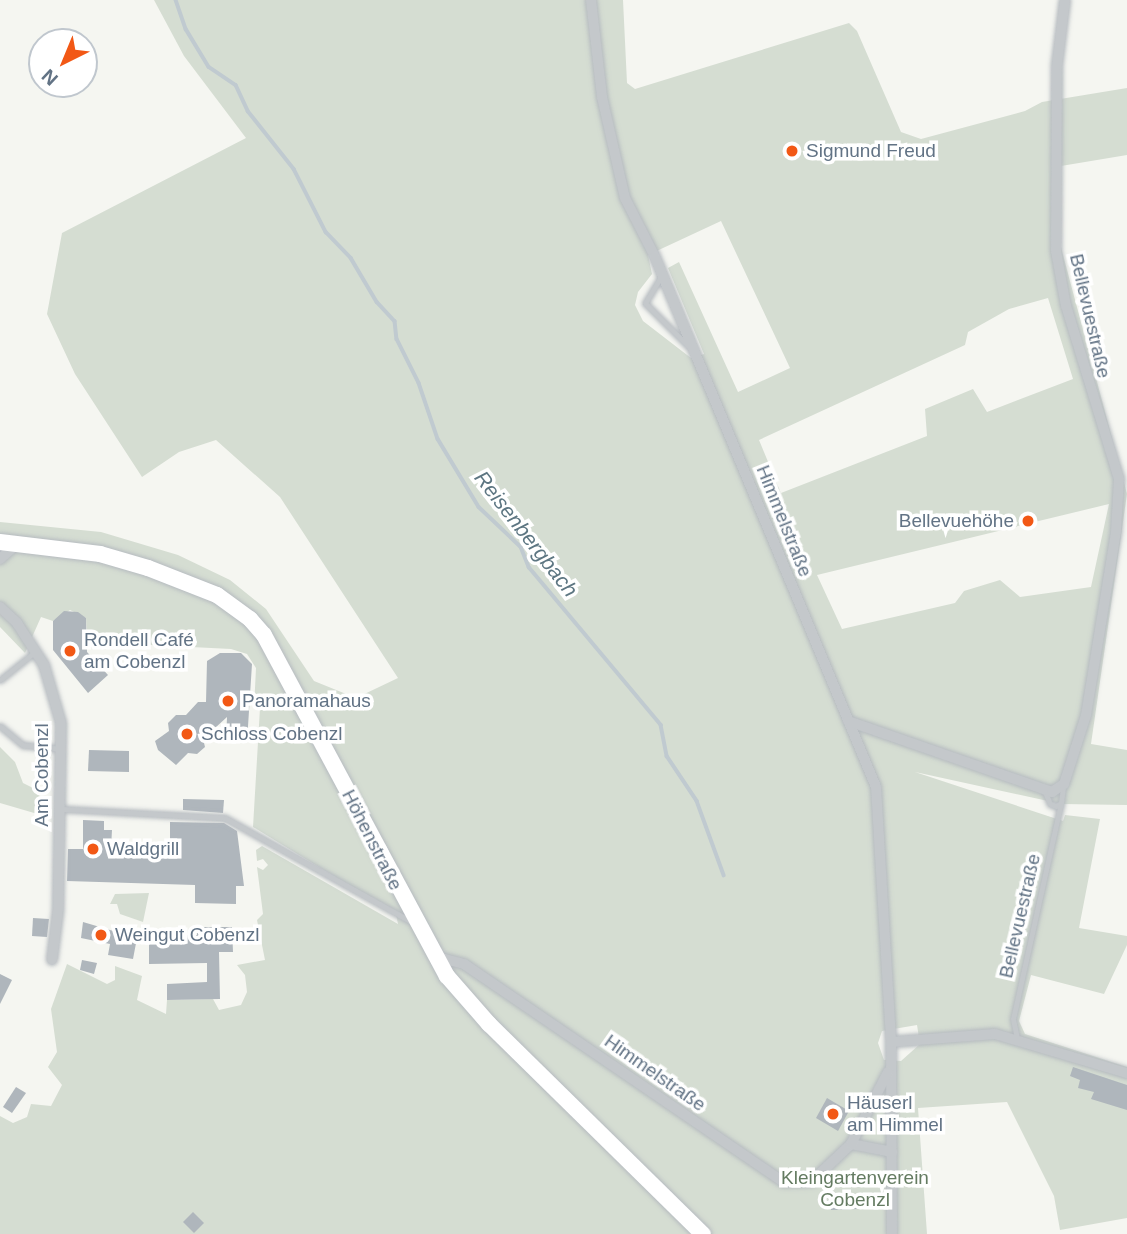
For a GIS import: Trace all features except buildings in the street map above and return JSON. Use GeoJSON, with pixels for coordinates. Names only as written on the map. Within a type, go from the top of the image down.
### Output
{"type":"FeatureCollection","features":[{"type":"Feature","properties":{"kind":"street","name":"Himmelstraße"},"geometry":{"type":"LineString","coordinates":[[591,0],[602,97],[617,173],[848,721],[880,805],[891,1042],[892,1234]]}},
{"type":"Feature","properties":{"kind":"street","name":"Bellevuestraße"},"geometry":{"type":"LineString","coordinates":[[1064,784],[1086,715],[1119,495],[1119,479],[1066,306],[1056,251],[1057,65],[1065,0]]}},
{"type":"Feature","properties":{"kind":"street","name":"Höhenstraße"},"geometry":{"type":"LineString","coordinates":[[0,542],[19,542],[100,554],[148,568],[217,595],[250,619],[264,635],[294,689],[434,956],[489,1024],[703,1234]]}},
{"type":"Feature","properties":{"kind":"street"},"geometry":{"type":"LineString","coordinates":[[0,559],[19,542]]}},
{"type":"Feature","properties":{"kind":"street","name":"Am Cobenzl"},"geometry":{"type":"LineString","coordinates":[[0,607],[36,651],[55,695],[62,749],[57,944],[52,960]]}},
{"type":"Feature","properties":{"kind":"street"},"geometry":{"type":"LineString","coordinates":[[848,721],[1049,792],[1064,784]]}},
{"type":"Feature","properties":{"kind":"street","name":"Himmelstraße"},"geometry":{"type":"LineString","coordinates":[[434,956],[464,964],[784,1182],[812,1181],[851,1144],[890,1066]]}},
{"type":"Feature","properties":{"kind":"street"},"geometry":{"type":"LineString","coordinates":[[891,1042],[995,1034],[1017,1038],[1127,1073]]}},
{"type":"Feature","properties":{"kind":"street"},"geometry":{"type":"LineString","coordinates":[[851,1144],[892,1152]]}},
{"type":"Feature","properties":{"kind":"lane"},"geometry":{"type":"LineString","coordinates":[[662,275],[645,303],[694,351]]}},
{"type":"Feature","properties":{"kind":"lane"},"geometry":{"type":"LineString","coordinates":[[2,678],[36,651]]}},
{"type":"Feature","properties":{"kind":"lane"},"geometry":{"type":"LineString","coordinates":[[0,726],[23,745],[62,749]]}},
{"type":"Feature","properties":{"kind":"lane","name":"Bellevuestraße"},"geometry":{"type":"LineString","coordinates":[[1017,1038],[1013,1019],[1064,784]]}},
{"type":"Feature","properties":{"kind":"lane"},"geometry":{"type":"LineString","coordinates":[[1049,792],[1050,804],[1061,803]]}},
{"type":"Feature","properties":{"kind":"lane"},"geometry":{"type":"LineString","coordinates":[[61,809],[225,818],[416,925]]}},
{"type":"Feature","properties":{"kind":"green space","name":"Kleingartenverein Cobenzl"},"geometry":{"type":"Polygon","coordinates":[[[154,0],[623,0],[627,83],[635,89],[849,23],[857,31],[901,132],[921,139],[1025,111],[1042,102],[1127,88],[1127,155],[1061,166],[1059,240],[1127,494],[1091,744],[1127,750],[1127,805],[1062,804],[915,772],[1063,821],[1065,815],[1100,819],[1079,928],[1127,936],[1127,945],[1104,994],[1031,975],[1019,1021],[1025,1034],[1127,1067],[1127,1218],[1060,1230],[1054,1196],[1007,1102],[918,1108],[927,1234],[0,1234],[0,1116],[13,1123],[27,1117],[31,1104],[51,1106],[62,1085],[48,1067],[57,1052],[51,1009],[67,964],[107,984],[115,980],[115,966],[142,976],[137,1000],[166,1014],[167,1000],[213,999],[219,1010],[241,1005],[247,992],[245,975],[237,965],[265,960],[257,920],[263,914],[257,867],[263,870],[268,865],[263,859],[257,861],[256,850],[262,846],[398,924],[396,914],[253,827],[260,708],[254,708],[256,668],[247,654],[231,649],[112,643],[87,634],[86,618],[70,610],[53,621],[41,617],[25,653],[0,627],[0,522],[101,532],[178,555],[230,580],[266,609],[314,681],[356,698],[398,678],[280,497],[216,440],[179,452],[142,477],[75,374],[47,314],[62,233],[246,138],[184,56],[154,0]],[[721,221],[648,255],[652,274],[638,292],[635,305],[643,321],[691,358],[704,354],[668,268],[679,262],[738,392],[790,368],[721,221]],[[1048,298],[1009,309],[968,332],[965,345],[759,440],[781,493],[927,436],[925,409],[973,389],[987,412],[1073,379],[1048,298]],[[1109,504],[817,575],[842,629],[955,603],[964,591],[1000,580],[1020,597],[1091,587],[1109,504]],[[917,1025],[882,1031],[878,1043],[884,1060],[901,1061],[920,1044],[917,1025]]]}},
{"type":"Feature","properties":{"kind":"green space"},"geometry":{"type":"Polygon","coordinates":[[[0,747],[15,762],[23,783],[39,791],[41,815],[0,803],[0,747]]]}},
{"type":"Feature","properties":{"kind":"green space"},"geometry":{"type":"Polygon","coordinates":[[[149,893],[143,922],[120,914],[117,904],[110,904],[115,894],[149,893]]]}},
{"type":"Feature","properties":{"kind":"waterway","name":"Reisenbergbach"},"geometry":{"type":"LineString","coordinates":[[176,0],[186,29],[209,67],[236,85],[248,111],[294,169],[326,232],[351,258],[377,302],[395,321],[397,339],[419,383],[438,439],[479,507],[521,547],[529,567],[661,725],[667,756],[697,801],[724,875]]}},
{"type":"Feature","properties":{"kind":"place","name":"Sigmund Freud"},"geometry":{"type":"Point","coordinates":[792,151]}},
{"type":"Feature","properties":{"kind":"place","name":"Bellevuehöhe"},"geometry":{"type":"Point","coordinates":[1028,521]}},
{"type":"Feature","properties":{"kind":"place","name":"Rondell Café am Cobenzl"},"geometry":{"type":"Point","coordinates":[70,651]}},
{"type":"Feature","properties":{"kind":"place","name":"Panoramahaus"},"geometry":{"type":"Point","coordinates":[228,701]}},
{"type":"Feature","properties":{"kind":"place","name":"Schloss Cobenzl"},"geometry":{"type":"Point","coordinates":[187,734]}},
{"type":"Feature","properties":{"kind":"place","name":"Waldgrill"},"geometry":{"type":"Point","coordinates":[93,849]}},
{"type":"Feature","properties":{"kind":"place","name":"Weingut Cobenzl"},"geometry":{"type":"Point","coordinates":[101,935]}},
{"type":"Feature","properties":{"kind":"place","name":"Häuserl am Himmel"},"geometry":{"type":"Point","coordinates":[833,1114]}}]}
